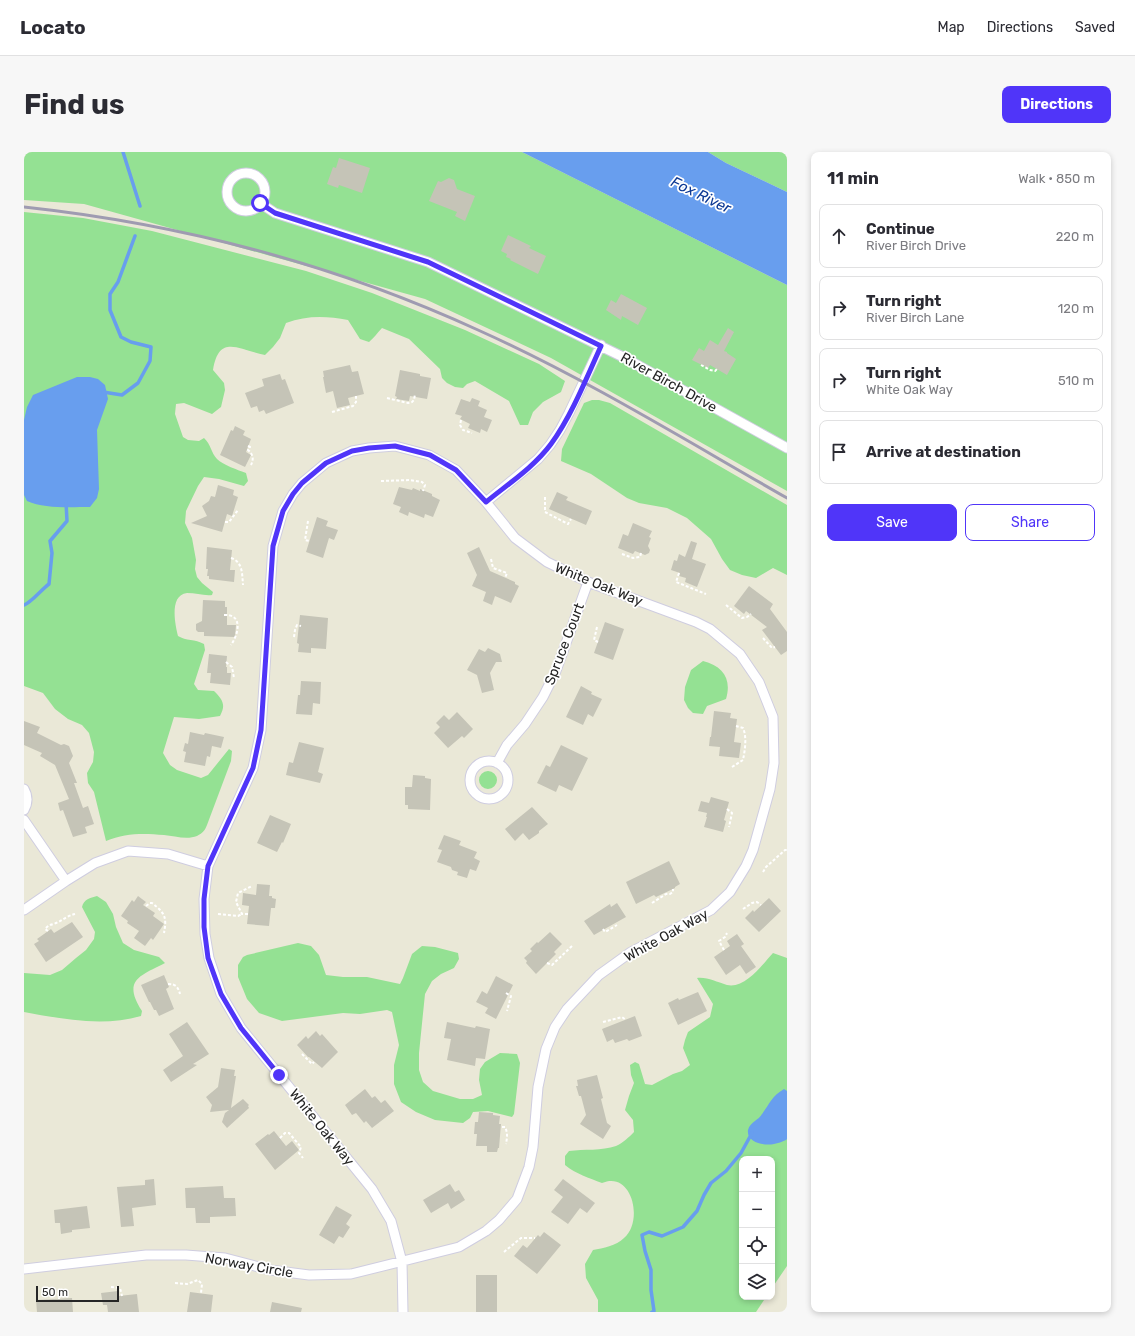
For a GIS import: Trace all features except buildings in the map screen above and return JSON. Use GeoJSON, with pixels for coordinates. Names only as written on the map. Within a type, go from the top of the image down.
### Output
{"type":"FeatureCollection","features":[{"type":"Feature","properties":{"kind":"street"},"geometry":{"type":"LineString","coordinates":[[244,173],[254,175],[258,178],[264,188],[263,199],[260,203],[251,210],[240,210],[235,208],[228,199],[227,193],[231,180],[237,175],[244,173]]}},
{"type":"Feature","properties":{"kind":"street","name":"River Birch Drive"},"geometry":{"type":"LineString","coordinates":[[260,203],[275,213],[428,262],[601,346],[787,448]]}},
{"type":"Feature","properties":{"kind":"street"},"geometry":{"type":"LineString","coordinates":[[486,502],[538,459],[550,445],[566,419],[601,346]]}},
{"type":"Feature","properties":{"kind":"street","name":"White Oak Way"},"geometry":{"type":"LineString","coordinates":[[402,1262],[459,1247],[482,1234],[499,1220],[516,1199],[529,1167],[533,1147],[538,1087],[546,1049],[555,1027],[567,1009],[599,975],[632,952],[711,910],[730,892],[746,866],[753,850],[768,798],[774,763],[773,717],[759,682],[740,654],[710,629],[696,622],[588,582],[547,562],[515,538],[486,502],[456,470],[430,455],[395,446],[352,451],[326,463],[302,483],[293,494],[283,511],[273,546],[261,730],[253,768],[208,866],[204,899],[204,927],[208,958],[221,994],[241,1028],[372,1189],[390,1221],[402,1262],[403,1312]]}},
{"type":"Feature","properties":{"kind":"street","name":"Spruce Court"},"geometry":{"type":"LineString","coordinates":[[497,763],[507,745],[525,724],[551,682],[588,582]]}},
{"type":"Feature","properties":{"kind":"street"},"geometry":{"type":"LineString","coordinates":[[491,761],[497,763],[501,766],[508,779],[505,789],[498,796],[493,798],[482,798],[477,795],[471,786],[470,775],[481,763],[491,761]]}},
{"type":"Feature","properties":{"kind":"street"},"geometry":{"type":"LineString","coordinates":[[24,789],[27,795],[27,801],[24,810]]}},
{"type":"Feature","properties":{"kind":"street"},"geometry":{"type":"LineString","coordinates":[[24,820],[66,881]]}},
{"type":"Feature","properties":{"kind":"street"},"geometry":{"type":"LineString","coordinates":[[24,910],[95,863],[128,851],[168,854],[208,866]]}},
{"type":"Feature","properties":{"kind":"street","name":"Norway Circle"},"geometry":{"type":"LineString","coordinates":[[24,1269],[146,1255],[186,1255],[225,1258],[270,1270],[309,1275],[351,1274],[402,1262]]}},
{"type":"Feature","properties":{"kind":"path"},"geometry":{"type":"LineString","coordinates":[[701,365],[710,370],[717,369]]}},
{"type":"Feature","properties":{"kind":"path"},"geometry":{"type":"LineString","coordinates":[[387,398],[412,402],[415,394]]}},
{"type":"Feature","properties":{"kind":"path"},"geometry":{"type":"LineString","coordinates":[[332,412],[353,406],[356,402],[356,396]]}},
{"type":"Feature","properties":{"kind":"path"},"geometry":{"type":"LineString","coordinates":[[461,420],[460,425],[463,430],[472,433]]}},
{"type":"Feature","properties":{"kind":"path"},"geometry":{"type":"LineString","coordinates":[[248,446],[250,447],[248,450],[253,456],[251,465]]}},
{"type":"Feature","properties":{"kind":"path"},"geometry":{"type":"LineString","coordinates":[[381,481],[410,480],[422,482],[425,485],[423,491]]}},
{"type":"Feature","properties":{"kind":"path"},"geometry":{"type":"LineString","coordinates":[[545,497],[545,512],[568,524],[571,519]]}},
{"type":"Feature","properties":{"kind":"path"},"geometry":{"type":"LineString","coordinates":[[225,522],[229,522],[238,510]]}},
{"type":"Feature","properties":{"kind":"path"},"geometry":{"type":"LineString","coordinates":[[308,521],[305,540],[310,541]]}},
{"type":"Feature","properties":{"kind":"path"},"geometry":{"type":"LineString","coordinates":[[622,554],[633,558],[640,557],[641,553]]}},
{"type":"Feature","properties":{"kind":"path"},"geometry":{"type":"LineString","coordinates":[[231,558],[236,560],[240,565],[243,585]]}},
{"type":"Feature","properties":{"kind":"path"},"geometry":{"type":"LineString","coordinates":[[491,560],[493,568],[507,573],[505,578]]}},
{"type":"Feature","properties":{"kind":"path"},"geometry":{"type":"LineString","coordinates":[[679,573],[676,582],[706,594]]}},
{"type":"Feature","properties":{"kind":"path"},"geometry":{"type":"LineString","coordinates":[[726,605],[742,618],[751,614]]}},
{"type":"Feature","properties":{"kind":"path"},"geometry":{"type":"LineString","coordinates":[[224,615],[233,617],[238,627],[236,638],[231,645]]}},
{"type":"Feature","properties":{"kind":"path"},"geometry":{"type":"LineString","coordinates":[[294,637],[297,625],[302,626]]}},
{"type":"Feature","properties":{"kind":"path"},"geometry":{"type":"LineString","coordinates":[[598,627],[594,640],[598,642]]}},
{"type":"Feature","properties":{"kind":"path"},"geometry":{"type":"LineString","coordinates":[[763,638],[772,648],[775,647]]}},
{"type":"Feature","properties":{"kind":"path"},"geometry":{"type":"LineString","coordinates":[[226,662],[232,667],[234,678]]}},
{"type":"Feature","properties":{"kind":"path"},"geometry":{"type":"LineString","coordinates":[[732,767],[743,760],[744,755],[745,733],[742,728],[736,726]]}},
{"type":"Feature","properties":{"kind":"path"},"geometry":{"type":"LineString","coordinates":[[727,810],[732,813],[729,827]]}},
{"type":"Feature","properties":{"kind":"path"},"geometry":{"type":"LineString","coordinates":[[763,872],[766,867],[785,850],[787,850]]}},
{"type":"Feature","properties":{"kind":"path"},"geometry":{"type":"LineString","coordinates":[[242,914],[236,902],[238,893],[252,886]]}},
{"type":"Feature","properties":{"kind":"path"},"geometry":{"type":"LineString","coordinates":[[652,903],[666,894],[673,892],[673,889]]}},
{"type":"Feature","properties":{"kind":"path"},"geometry":{"type":"LineString","coordinates":[[743,909],[752,903],[757,902],[761,905]]}},
{"type":"Feature","properties":{"kind":"path"},"geometry":{"type":"LineString","coordinates":[[146,906],[152,903],[162,911],[167,922],[164,933]]}},
{"type":"Feature","properties":{"kind":"path"},"geometry":{"type":"LineString","coordinates":[[48,931],[46,929],[49,925],[57,924],[67,916],[75,914]]}},
{"type":"Feature","properties":{"kind":"path"},"geometry":{"type":"LineString","coordinates":[[218,914],[238,916],[248,914]]}},
{"type":"Feature","properties":{"kind":"path"},"geometry":{"type":"LineString","coordinates":[[603,929],[605,932],[617,925]]}},
{"type":"Feature","properties":{"kind":"path"},"geometry":{"type":"LineString","coordinates":[[724,950],[719,941],[725,937],[727,933]]}},
{"type":"Feature","properties":{"kind":"path"},"geometry":{"type":"LineString","coordinates":[[547,963],[552,965],[573,945]]}},
{"type":"Feature","properties":{"kind":"path"},"geometry":{"type":"LineString","coordinates":[[168,984],[178,987],[180,994]]}},
{"type":"Feature","properties":{"kind":"path"},"geometry":{"type":"LineString","coordinates":[[506,993],[511,996],[507,1011]]}},
{"type":"Feature","properties":{"kind":"path"},"geometry":{"type":"LineString","coordinates":[[603,1022],[622,1017],[626,1020]]}},
{"type":"Feature","properties":{"kind":"path"},"geometry":{"type":"LineString","coordinates":[[302,1054],[312,1064],[314,1062]]}},
{"type":"Feature","properties":{"kind":"path"},"geometry":{"type":"LineString","coordinates":[[502,1127],[506,1130],[506,1144]]}},
{"type":"Feature","properties":{"kind":"path"},"geometry":{"type":"LineString","coordinates":[[280,1138],[285,1133],[289,1133],[301,1147],[299,1153],[303,1158]]}},
{"type":"Feature","properties":{"kind":"path"},"geometry":{"type":"LineString","coordinates":[[504,1252],[521,1238],[535,1238]]}},
{"type":"Feature","properties":{"kind":"path"},"geometry":{"type":"LineString","coordinates":[[175,1283],[187,1284],[198,1280],[202,1284],[201,1293]]}},
{"type":"Feature","properties":{"kind":"path"},"geometry":{"type":"LineString","coordinates":[[111,1287],[120,1288],[122,1296]]}},
{"type":"Feature","properties":{"kind":"path"},"geometry":{"type":"LineString","coordinates":[[43,1293],[56,1292],[59,1294],[59,1300]]}},
{"type":"Feature","properties":{"kind":"green space"},"geometry":{"type":"Polygon","coordinates":[[[24,152],[522,152],[787,285],[787,491],[551,358],[425,299],[84,204],[24,200],[24,152]]]}},
{"type":"Feature","properties":{"kind":"green space"},"geometry":{"type":"Polygon","coordinates":[[[708,152],[787,152],[787,192],[726,163],[708,152]]]}},
{"type":"Feature","properties":{"kind":"green space"},"geometry":{"type":"Polygon","coordinates":[[[24,212],[83,218],[152,231],[306,271],[372,293],[465,330],[539,364],[565,381],[561,392],[543,402],[533,412],[528,425],[520,425],[509,401],[475,381],[467,384],[463,388],[455,387],[447,383],[442,378],[440,369],[409,339],[382,328],[369,342],[360,339],[348,320],[309,317],[286,323],[280,338],[265,355],[232,347],[225,348],[220,351],[213,370],[224,383],[225,390],[221,407],[212,414],[184,403],[176,404],[175,414],[183,437],[188,440],[199,441],[204,438],[217,459],[246,473],[248,481],[244,486],[219,479],[204,477],[186,511],[185,523],[192,538],[197,577],[213,592],[212,595],[187,593],[181,595],[175,604],[175,618],[178,636],[204,644],[205,650],[194,684],[198,690],[214,691],[223,703],[223,709],[220,716],[199,719],[174,717],[163,753],[170,765],[177,770],[201,778],[208,775],[229,749],[232,751],[231,761],[206,827],[201,834],[197,836],[185,838],[141,834],[120,836],[106,841],[94,792],[88,783],[87,773],[93,762],[94,752],[89,733],[82,725],[68,719],[55,709],[43,693],[24,686],[24,212]]]}},
{"type":"Feature","properties":{"kind":"green space"},"geometry":{"type":"Polygon","coordinates":[[[592,400],[610,403],[787,505],[787,575],[773,568],[756,578],[742,575],[730,570],[711,539],[687,518],[667,508],[639,503],[627,498],[591,474],[561,461],[562,449],[584,403],[592,400]]]}},
{"type":"Feature","properties":{"kind":"green space"},"geometry":{"type":"Polygon","coordinates":[[[703,661],[716,666],[721,670],[727,680],[728,692],[726,699],[707,706],[703,714],[693,713],[688,708],[684,700],[685,687],[691,670],[703,661]]]}},
{"type":"Feature","properties":{"kind":"green space"},"geometry":{"type":"Polygon","coordinates":[[[488,771],[494,774],[497,780],[494,786],[488,789],[482,786],[479,780],[482,774],[488,771]]]}},
{"type":"Feature","properties":{"kind":"green space"},"geometry":{"type":"Polygon","coordinates":[[[97,896],[106,902],[113,914],[116,927],[123,943],[134,950],[159,957],[165,963],[141,976],[134,986],[136,1001],[142,1011],[141,1016],[112,1021],[82,1021],[24,1012],[24,973],[50,975],[62,970],[86,950],[94,939],[95,932],[82,907],[83,904],[90,898],[97,896]]]}},
{"type":"Feature","properties":{"kind":"green space"},"geometry":{"type":"Polygon","coordinates":[[[298,943],[311,946],[319,955],[326,975],[367,977],[400,984],[412,954],[422,946],[435,947],[458,953],[459,959],[454,968],[441,974],[432,981],[425,994],[419,1053],[419,1070],[423,1082],[433,1091],[460,1099],[473,1099],[482,1095],[479,1080],[480,1069],[485,1062],[500,1053],[517,1054],[520,1063],[514,1114],[512,1117],[488,1111],[473,1112],[470,1118],[463,1123],[435,1120],[416,1112],[401,1102],[394,1084],[394,1065],[399,1045],[392,1012],[387,1010],[360,1014],[343,1013],[282,1021],[259,1013],[247,999],[238,977],[238,965],[243,957],[247,955],[298,943]]]}},
{"type":"Feature","properties":{"kind":"green space"},"geometry":{"type":"Polygon","coordinates":[[[773,953],[787,958],[787,1266],[775,1284],[775,1156],[739,1156],[739,1300],[764,1300],[756,1312],[598,1312],[598,1300],[586,1278],[585,1264],[593,1250],[621,1241],[630,1230],[634,1210],[632,1199],[627,1190],[621,1184],[612,1181],[602,1183],[583,1176],[569,1168],[565,1165],[565,1156],[569,1151],[611,1148],[623,1142],[634,1132],[633,1120],[625,1110],[634,1083],[630,1065],[635,1062],[639,1064],[645,1084],[652,1085],[682,1071],[690,1065],[683,1048],[688,1032],[710,1017],[713,1004],[697,978],[708,979],[727,985],[734,985],[747,980],[773,953]]]}},
{"type":"Feature","properties":{"kind":"water","name":"Fox River"},"geometry":{"type":"Polygon","coordinates":[[[522,152],[708,152],[726,163],[787,192],[787,285],[522,152]]]}},
{"type":"Feature","properties":{"kind":"water"},"geometry":{"type":"Polygon","coordinates":[[[77,377],[90,377],[98,379],[105,385],[108,399],[97,430],[99,489],[97,498],[90,507],[58,507],[34,504],[27,501],[24,495],[24,420],[27,407],[33,395],[77,377]]]}},
{"type":"Feature","properties":{"kind":"water"},"geometry":{"type":"Polygon","coordinates":[[[784,1089],[787,1091],[787,1139],[770,1145],[753,1141],[748,1134],[749,1127],[761,1116],[774,1097],[784,1089]]]}},
{"type":"Feature","properties":{"kind":"waterway"},"geometry":{"type":"LineString","coordinates":[[123,152],[140,206]]}},
{"type":"Feature","properties":{"kind":"waterway"},"geometry":{"type":"LineString","coordinates":[[103,392],[122,395],[138,383],[150,361],[151,347],[131,342],[121,337],[110,310],[110,294],[118,282],[135,236]]}},
{"type":"Feature","properties":{"kind":"waterway"},"geometry":{"type":"LineString","coordinates":[[24,605],[30,602],[49,584],[52,553],[50,541],[67,521],[66,502]]}},
{"type":"Feature","properties":{"kind":"waterway"},"geometry":{"type":"LineString","coordinates":[[652,1312],[654,1311],[651,1290],[651,1270],[642,1235],[649,1232],[662,1236],[683,1227],[697,1211],[711,1183],[726,1171],[741,1153],[752,1133]]}},
{"type":"Feature","properties":{"kind":"railway"},"geometry":{"type":"LineString","coordinates":[[24,207],[83,214],[141,224],[256,250],[368,285],[424,306],[557,368],[634,410],[787,498]]}},
{"type":"Feature","properties":{"kind":"route"},"geometry":{"type":"LineString","coordinates":[[260,203],[275,213],[329,229],[428,262],[601,346],[569,413],[550,445],[538,459],[486,502],[456,470],[430,455],[395,446],[352,451],[326,463],[302,483],[293,494],[283,511],[278,524],[273,546],[261,730],[253,768],[208,866],[204,899],[204,927],[208,958],[221,994],[241,1028],[279,1075]]}}]}
